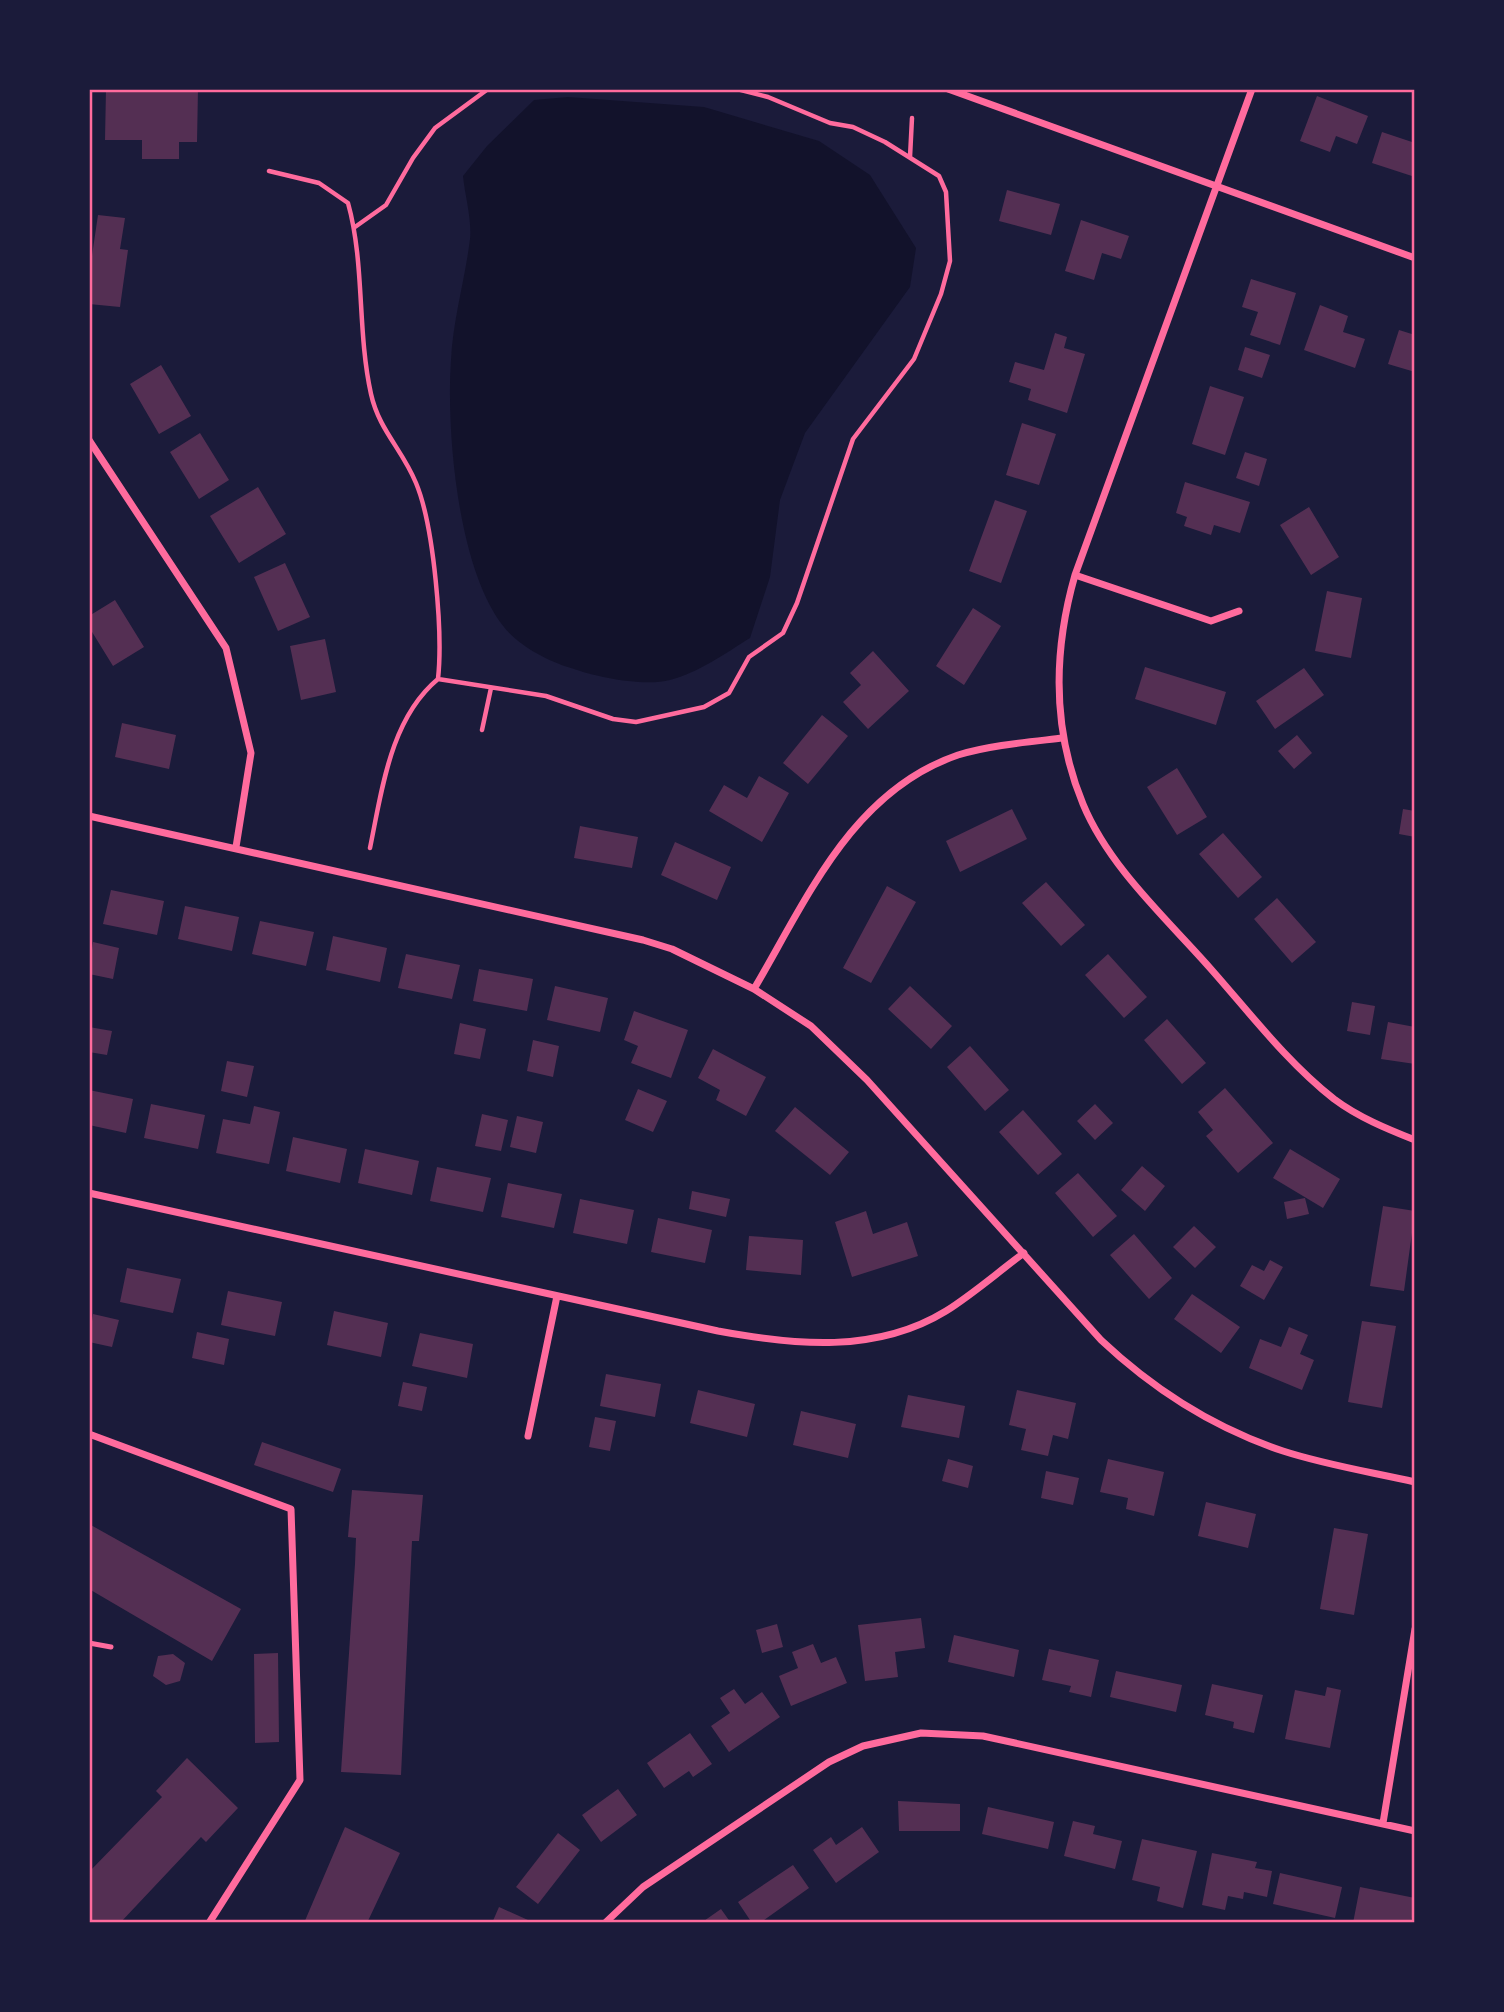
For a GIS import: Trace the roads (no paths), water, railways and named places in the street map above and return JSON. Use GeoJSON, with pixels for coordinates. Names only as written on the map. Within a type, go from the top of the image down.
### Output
{"type":"FeatureCollection","features":[{"type":"Feature","properties":{"kind":"street"},"geometry":{"type":"LineString","coordinates":[[948,89],[1415,258]]}},
{"type":"Feature","properties":{"kind":"street"},"geometry":{"type":"LineString","coordinates":[[1252,89],[1075,575],[1058,657],[1058,702],[1063,738],[1084,807],[1128,875],[1312,1080],[1361,1116],[1415,1140]]}},
{"type":"Feature","properties":{"kind":"street"},"geometry":{"type":"LineString","coordinates":[[89,440],[226,648],[251,752],[236,847]]}},
{"type":"Feature","properties":{"kind":"street"},"geometry":{"type":"LineString","coordinates":[[1075,575],[1211,621],[1239,611]]}},
{"type":"Feature","properties":{"kind":"street"},"geometry":{"type":"LineString","coordinates":[[754,989],[841,844],[883,797],[909,778],[961,754],[1063,738]]}},
{"type":"Feature","properties":{"kind":"street"},"geometry":{"type":"LineString","coordinates":[[89,816],[643,940],[672,950],[754,989],[811,1026],[867,1080],[1124,1362],[1185,1405],[1225,1428],[1286,1452],[1415,1482]]}},
{"type":"Feature","properties":{"kind":"street"},"geometry":{"type":"LineString","coordinates":[[89,1193],[557,1296],[790,1343],[841,1343],[900,1331],[925,1322],[947,1310],[1024,1253]]}},
{"type":"Feature","properties":{"kind":"street"},"geometry":{"type":"LineString","coordinates":[[528,1436],[557,1296]]}},
{"type":"Feature","properties":{"kind":"street"},"geometry":{"type":"LineString","coordinates":[[89,1434],[291,1509],[300,1780],[209,1923]]}},
{"type":"Feature","properties":{"kind":"street"},"geometry":{"type":"LineString","coordinates":[[1383,1824],[1415,1629]]}},
{"type":"Feature","properties":{"kind":"street"},"geometry":{"type":"LineString","coordinates":[[605,1923],[643,1887],[829,1762],[863,1746],[921,1733],[983,1736],[1415,1831]]}},
{"type":"Feature","properties":{"kind":"lane"},"geometry":{"type":"LineString","coordinates":[[89,1643],[111,1647]]}}]}
